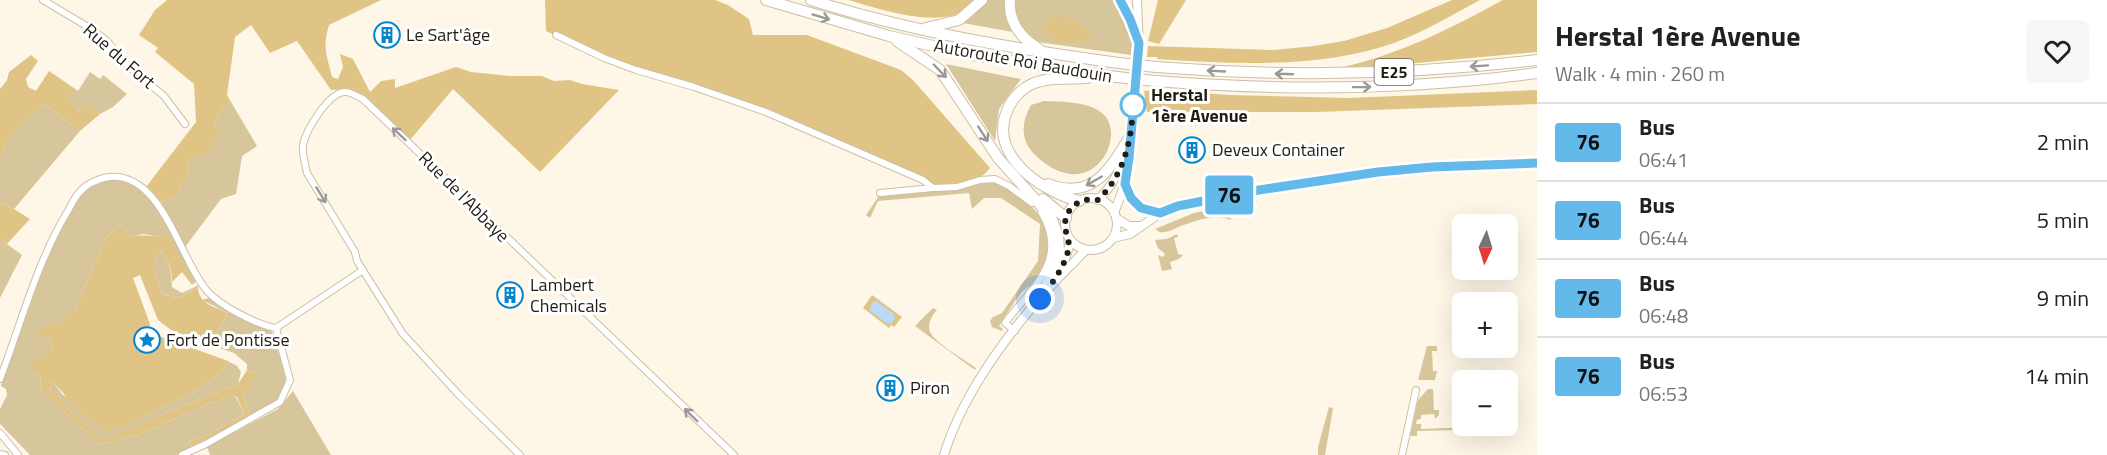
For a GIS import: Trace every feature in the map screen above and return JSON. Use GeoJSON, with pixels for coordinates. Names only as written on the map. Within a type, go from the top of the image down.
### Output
{"type":"FeatureCollection","features":[{"type":"Feature","properties":{"kind":"highway","name":"Autoroute Roi Baudouin"},"geometry":{"type":"LineString","coordinates":[[766,0],[889,36],[973,55],[1155,81],[1257,86],[1365,87],[1485,80],[1537,73]]}},
{"type":"Feature","properties":{"kind":"highway","name":"Autoroute Roi Baudouin"},"geometry":{"type":"LineString","coordinates":[[811,0],[920,29],[1045,52],[1156,67],[1250,73],[1341,74],[1485,66],[1537,60]]}},
{"type":"Feature","properties":{"kind":"highway"},"geometry":{"type":"LineString","coordinates":[[920,29],[959,20],[982,0]]}},
{"type":"Feature","properties":{"kind":"highway"},"geometry":{"type":"LineString","coordinates":[[1010,0],[1011,16],[1016,29],[1022,37],[1045,52]]}},
{"type":"Feature","properties":{"kind":"highway"},"geometry":{"type":"LineString","coordinates":[[889,36],[940,70],[998,158],[1051,217],[1058,236],[1059,251],[1040,299]]}},
{"type":"Feature","properties":{"kind":"highway"},"geometry":{"type":"LineString","coordinates":[[1079,201],[1052,192],[1029,175],[1009,153],[1003,138],[1006,114],[1018,95],[1028,86],[1042,81],[1117,77]]}},
{"type":"Feature","properties":{"kind":"highway"},"geometry":{"type":"LineString","coordinates":[[1029,175],[1063,189],[1088,185],[1112,167],[1130,136]]}},
{"type":"Feature","properties":{"kind":"highway"},"geometry":{"type":"LineString","coordinates":[[1017,178],[1066,218]]}},
{"type":"Feature","properties":{"kind":"street","name":"Rue du Fort"},"geometry":{"type":"LineString","coordinates":[[45,0],[107,41],[129,67],[164,96],[185,124]]}},
{"type":"Feature","properties":{"kind":"street"},"geometry":{"type":"LineString","coordinates":[[1120,0],[1139,43]]}},
{"type":"Feature","properties":{"kind":"street"},"geometry":{"type":"LineString","coordinates":[[1137,0],[1139,43],[1130,136],[1125,184],[1115,215],[1117,225],[1113,238],[1102,248],[1086,250],[1078,247],[1066,230],[1066,218],[1071,208],[1079,201],[1092,199],[1110,207],[1115,215],[1129,226],[1142,226]]}},
{"type":"Feature","properties":{"kind":"street"},"geometry":{"type":"LineString","coordinates":[[555,35],[636,70],[766,112],[923,180],[933,188]]}},
{"type":"Feature","properties":{"kind":"street","name":"Rue de l'Abbaye"},"geometry":{"type":"LineString","coordinates":[[520,455],[459,395],[403,334],[357,261],[355,252],[307,172],[303,158],[303,145],[308,132],[329,99],[337,94],[346,92],[363,99],[734,455]]}},
{"type":"Feature","properties":{"kind":"street"},"geometry":{"type":"LineString","coordinates":[[1098,200],[1118,176],[1130,136]]}},
{"type":"Feature","properties":{"kind":"street"},"geometry":{"type":"LineString","coordinates":[[1113,238],[1128,235],[1160,213],[1178,206],[1214,198],[1332,178],[1432,167],[1537,163]]}},
{"type":"Feature","properties":{"kind":"street"},"geometry":{"type":"LineString","coordinates":[[0,379],[15,333],[56,231],[76,196],[102,178],[126,178],[144,189],[165,216],[196,275],[210,294],[266,326],[276,327],[363,270]]}},
{"type":"Feature","properties":{"kind":"street"},"geometry":{"type":"LineString","coordinates":[[880,193],[957,187],[980,180],[996,179],[1029,200],[1041,212],[1047,222],[1052,241],[1050,261],[1034,288],[1005,322],[1015,331]]}},
{"type":"Feature","properties":{"kind":"street"},"geometry":{"type":"LineString","coordinates":[[1125,184],[1129,195],[1137,205],[1160,213]]}},
{"type":"Feature","properties":{"kind":"street"},"geometry":{"type":"LineString","coordinates":[[1053,283],[1065,259],[1071,240]]}},
{"type":"Feature","properties":{"kind":"street"},"geometry":{"type":"LineString","coordinates":[[944,455],[949,438],[968,398],[1040,299],[1086,250]]}},
{"type":"Feature","properties":{"kind":"street"},"geometry":{"type":"LineString","coordinates":[[182,455],[216,439],[280,402],[290,380],[276,327]]}},
{"type":"Feature","properties":{"kind":"street"},"geometry":{"type":"LineString","coordinates":[[1402,455],[1416,390]]}},
{"type":"Feature","properties":{"kind":"street"},"geometry":{"type":"LineString","coordinates":[[0,433],[18,455]]}},
{"type":"Feature","properties":{"kind":"street"},"geometry":{"type":"LineString","coordinates":[[0,454],[5,455]]}},
{"type":"Feature","properties":{"kind":"shaded area"},"geometry":{"type":"Polygon","coordinates":[[[167,0],[381,0],[329,25],[326,39],[326,51],[332,77],[338,79],[343,67],[340,54],[353,59],[370,92],[381,81],[395,79],[395,88],[456,67],[471,72],[542,76],[554,81],[570,80],[619,90],[540,172],[453,89],[410,140],[364,96],[348,90],[331,90],[297,41],[270,53],[251,25],[235,37],[227,95],[231,102],[221,108],[213,127],[220,128],[209,151],[189,160],[187,175],[176,196],[161,202],[146,187],[196,122],[194,84],[155,52],[158,48],[139,35],[155,10],[167,0]]]}},
{"type":"Feature","properties":{"kind":"shaded area"},"geometry":{"type":"Polygon","coordinates":[[[545,0],[715,0],[728,5],[749,19],[753,35],[807,35],[901,70],[913,80],[990,168],[970,182],[929,184],[766,112],[604,58],[546,31],[545,0]]]}},
{"type":"Feature","properties":{"kind":"shaded area"},"geometry":{"type":"Polygon","coordinates":[[[848,0],[975,0],[965,10],[950,16],[934,18],[896,13],[848,0]]]}},
{"type":"Feature","properties":{"kind":"shaded area"},"geometry":{"type":"Polygon","coordinates":[[[985,0],[1006,0],[1013,32],[963,23],[985,0]]]}},
{"type":"Feature","properties":{"kind":"shaded area"},"geometry":{"type":"Polygon","coordinates":[[[1013,0],[1116,0],[1133,37],[1131,55],[1037,42],[1019,25],[1014,13],[1013,0]]]}},
{"type":"Feature","properties":{"kind":"shaded area"},"geometry":{"type":"Polygon","coordinates":[[[1158,0],[1186,0],[1159,44],[1148,41],[1158,0]]]}},
{"type":"Feature","properties":{"kind":"shaded area"},"geometry":{"type":"Polygon","coordinates":[[[1452,0],[1480,0],[1405,39],[1336,57],[1277,63],[1246,63],[1147,57],[1148,46],[1274,50],[1344,41],[1387,28],[1452,0]]]}},
{"type":"Feature","properties":{"kind":"shaded area"},"geometry":{"type":"Polygon","coordinates":[[[1503,0],[1537,0],[1537,52],[1340,68],[1424,40],[1503,0]]]}},
{"type":"Feature","properties":{"kind":"shaded area"},"geometry":{"type":"Polygon","coordinates":[[[1059,16],[1081,25],[1091,34],[1091,39],[1076,43],[1055,42],[1043,32],[1047,19],[1059,16]]]}},
{"type":"Feature","properties":{"kind":"shaded area"},"geometry":{"type":"Polygon","coordinates":[[[31,55],[38,61],[26,79],[28,87],[36,91],[49,71],[78,91],[67,96],[79,112],[89,103],[100,114],[80,131],[45,104],[12,133],[0,157],[0,89],[7,80],[9,72],[31,55]]]}},
{"type":"Feature","properties":{"kind":"shaded area"},"geometry":{"type":"Polygon","coordinates":[[[946,64],[1021,79],[999,109],[995,141],[946,64]]]}},
{"type":"Feature","properties":{"kind":"shaded area"},"geometry":{"type":"Polygon","coordinates":[[[90,72],[100,79],[103,75],[127,94],[113,107],[100,114],[89,104],[79,112],[66,96],[78,91],[90,72]]]}},
{"type":"Feature","properties":{"kind":"shaded area"},"geometry":{"type":"Polygon","coordinates":[[[1537,90],[1537,104],[1316,112],[1147,112],[1144,91],[1230,95],[1349,98],[1537,90]]]}},
{"type":"Feature","properties":{"kind":"shaded area"},"geometry":{"type":"Polygon","coordinates":[[[1044,101],[1082,104],[1102,113],[1109,123],[1111,136],[1108,150],[1100,162],[1088,171],[1073,174],[1055,170],[1035,155],[1025,137],[1025,118],[1031,105],[1044,101]]]}},
{"type":"Feature","properties":{"kind":"shaded area"},"geometry":{"type":"Polygon","coordinates":[[[231,102],[257,146],[242,156],[236,194],[221,199],[185,247],[161,202],[176,196],[187,175],[189,160],[220,128],[213,127],[221,108],[231,102]]]}},
{"type":"Feature","properties":{"kind":"shaded area"},"geometry":{"type":"Polygon","coordinates":[[[45,104],[80,131],[14,209],[0,203],[0,157],[12,133],[45,104]]]}},
{"type":"Feature","properties":{"kind":"shaded area"},"geometry":{"type":"Polygon","coordinates":[[[115,179],[130,184],[155,205],[174,236],[196,282],[193,284],[184,267],[161,237],[143,234],[131,237],[120,225],[106,238],[74,312],[47,336],[52,345],[51,351],[34,371],[40,377],[42,392],[100,444],[139,435],[210,403],[235,396],[245,414],[203,437],[189,441],[192,447],[177,455],[30,455],[0,424],[0,409],[7,395],[6,389],[1,386],[34,290],[70,211],[88,188],[99,182],[115,179]]]}},
{"type":"Feature","properties":{"kind":"shaded area"},"geometry":{"type":"Polygon","coordinates":[[[989,182],[1012,191],[1032,207],[1039,215],[1047,233],[1048,242],[1048,252],[1042,270],[1037,279],[1023,291],[1014,303],[999,326],[1003,329],[1002,331],[992,327],[990,321],[1002,313],[1038,261],[1040,224],[1001,198],[984,198],[972,209],[969,193],[878,201],[870,218],[866,215],[879,196],[960,189],[989,182]]]}},
{"type":"Feature","properties":{"kind":"shaded area"},"geometry":{"type":"Polygon","coordinates":[[[1256,200],[1257,202],[1228,207],[1231,220],[1218,217],[1191,222],[1168,231],[1161,232],[1155,229],[1194,213],[1256,200]]]}},
{"type":"Feature","properties":{"kind":"shaded area"},"geometry":{"type":"Polygon","coordinates":[[[0,203],[30,219],[7,244],[0,239],[0,203]]]}},
{"type":"Feature","properties":{"kind":"shaded area"},"geometry":{"type":"Polygon","coordinates":[[[120,225],[131,237],[169,236],[193,284],[182,272],[172,282],[170,265],[161,251],[153,264],[162,295],[180,297],[198,288],[201,298],[213,307],[228,313],[210,345],[171,330],[158,320],[140,275],[133,278],[150,324],[148,332],[228,361],[222,372],[192,393],[132,423],[106,432],[84,416],[53,382],[50,389],[103,441],[238,384],[247,370],[256,373],[251,388],[242,391],[250,416],[192,447],[189,441],[203,437],[245,414],[236,396],[210,403],[139,435],[100,444],[42,392],[40,377],[30,363],[51,351],[52,345],[47,336],[35,338],[35,332],[51,323],[63,324],[63,315],[74,312],[106,238],[120,225]]]}},
{"type":"Feature","properties":{"kind":"shaded area"},"geometry":{"type":"Polygon","coordinates":[[[1177,234],[1178,237],[1174,238],[1178,254],[1183,255],[1170,262],[1172,269],[1162,271],[1158,255],[1163,257],[1165,254],[1158,248],[1155,240],[1167,239],[1177,234]]]}},
{"type":"Feature","properties":{"kind":"shaded area"},"geometry":{"type":"Polygon","coordinates":[[[0,239],[22,255],[0,298],[0,239]]]}},
{"type":"Feature","properties":{"kind":"shaded area"},"geometry":{"type":"Polygon","coordinates":[[[161,251],[169,263],[172,287],[182,293],[199,285],[198,288],[180,297],[162,295],[153,264],[161,251]]]}},
{"type":"Feature","properties":{"kind":"shaded area"},"geometry":{"type":"Polygon","coordinates":[[[872,295],[902,317],[894,327],[891,325],[889,328],[863,308],[872,295]]]}},
{"type":"Feature","properties":{"kind":"shaded area"},"geometry":{"type":"Polygon","coordinates":[[[208,298],[272,332],[285,375],[284,391],[273,404],[250,416],[242,391],[256,373],[247,370],[247,364],[234,353],[210,345],[228,313],[202,300],[208,298]]]}},
{"type":"Feature","properties":{"kind":"shaded area"},"geometry":{"type":"Polygon","coordinates":[[[933,308],[937,310],[929,326],[930,332],[944,346],[976,368],[975,370],[915,326],[933,308]]]}},
{"type":"Feature","properties":{"kind":"shaded area"},"geometry":{"type":"Polygon","coordinates":[[[1427,346],[1437,346],[1437,351],[1432,351],[1433,371],[1437,371],[1435,380],[1418,380],[1427,346]]]}},
{"type":"Feature","properties":{"kind":"shaded area"},"geometry":{"type":"Polygon","coordinates":[[[228,361],[237,366],[241,372],[238,384],[103,442],[50,389],[53,382],[63,395],[132,423],[192,393],[222,372],[228,361]]]}},
{"type":"Feature","properties":{"kind":"shaded area"},"geometry":{"type":"Polygon","coordinates":[[[1428,389],[1433,389],[1434,410],[1439,410],[1439,415],[1435,419],[1434,414],[1421,415],[1421,419],[1417,420],[1416,424],[1421,424],[1421,429],[1452,428],[1452,430],[1417,431],[1417,436],[1410,436],[1418,400],[1428,389]]]}},
{"type":"Feature","properties":{"kind":"shaded area"},"geometry":{"type":"Polygon","coordinates":[[[293,391],[331,455],[210,455],[207,447],[278,409],[293,391]]]}},
{"type":"Feature","properties":{"kind":"shaded area"},"geometry":{"type":"Polygon","coordinates":[[[1329,407],[1333,408],[1325,455],[1318,455],[1318,447],[1329,407]]]}},
{"type":"Feature","properties":{"kind":"water"},"geometry":{"type":"Polygon","coordinates":[[[876,301],[894,314],[895,319],[892,323],[888,324],[869,310],[876,301]]]}},
{"type":"Feature","properties":{"kind":"bus line","name":"76"},"geometry":{"type":"LineString","coordinates":[[1120,0],[1139,43],[1125,184],[1131,198],[1141,208],[1160,213],[1178,206],[1259,190],[1378,172],[1432,167],[1537,163]]}},
{"type":"Feature","properties":{"kind":"place","name":"Le Sart'âge"},"geometry":{"type":"Point","coordinates":[387,35]}},
{"type":"Feature","properties":{"kind":"place","name":"Herstal 1ère Avenue"},"geometry":{"type":"Point","coordinates":[1133,105]}},
{"type":"Feature","properties":{"kind":"place","name":"Deveux Container"},"geometry":{"type":"Point","coordinates":[1192,150]}},
{"type":"Feature","properties":{"kind":"place","name":"Lambert Chemicals"},"geometry":{"type":"Point","coordinates":[510,295]}},
{"type":"Feature","properties":{"kind":"place","name":"Fort de Pontisse"},"geometry":{"type":"Point","coordinates":[147,340]}},
{"type":"Feature","properties":{"kind":"place","name":"Piron"},"geometry":{"type":"Point","coordinates":[890,388]}},
{"type":"Feature","properties":{"kind":"route"},"geometry":{"type":"LineString","coordinates":[[1040,299],[1053,283],[1068,253],[1071,240],[1065,224],[1071,208],[1085,199],[1098,200],[1114,183],[1121,169],[1130,136],[1133,105]]}}]}
